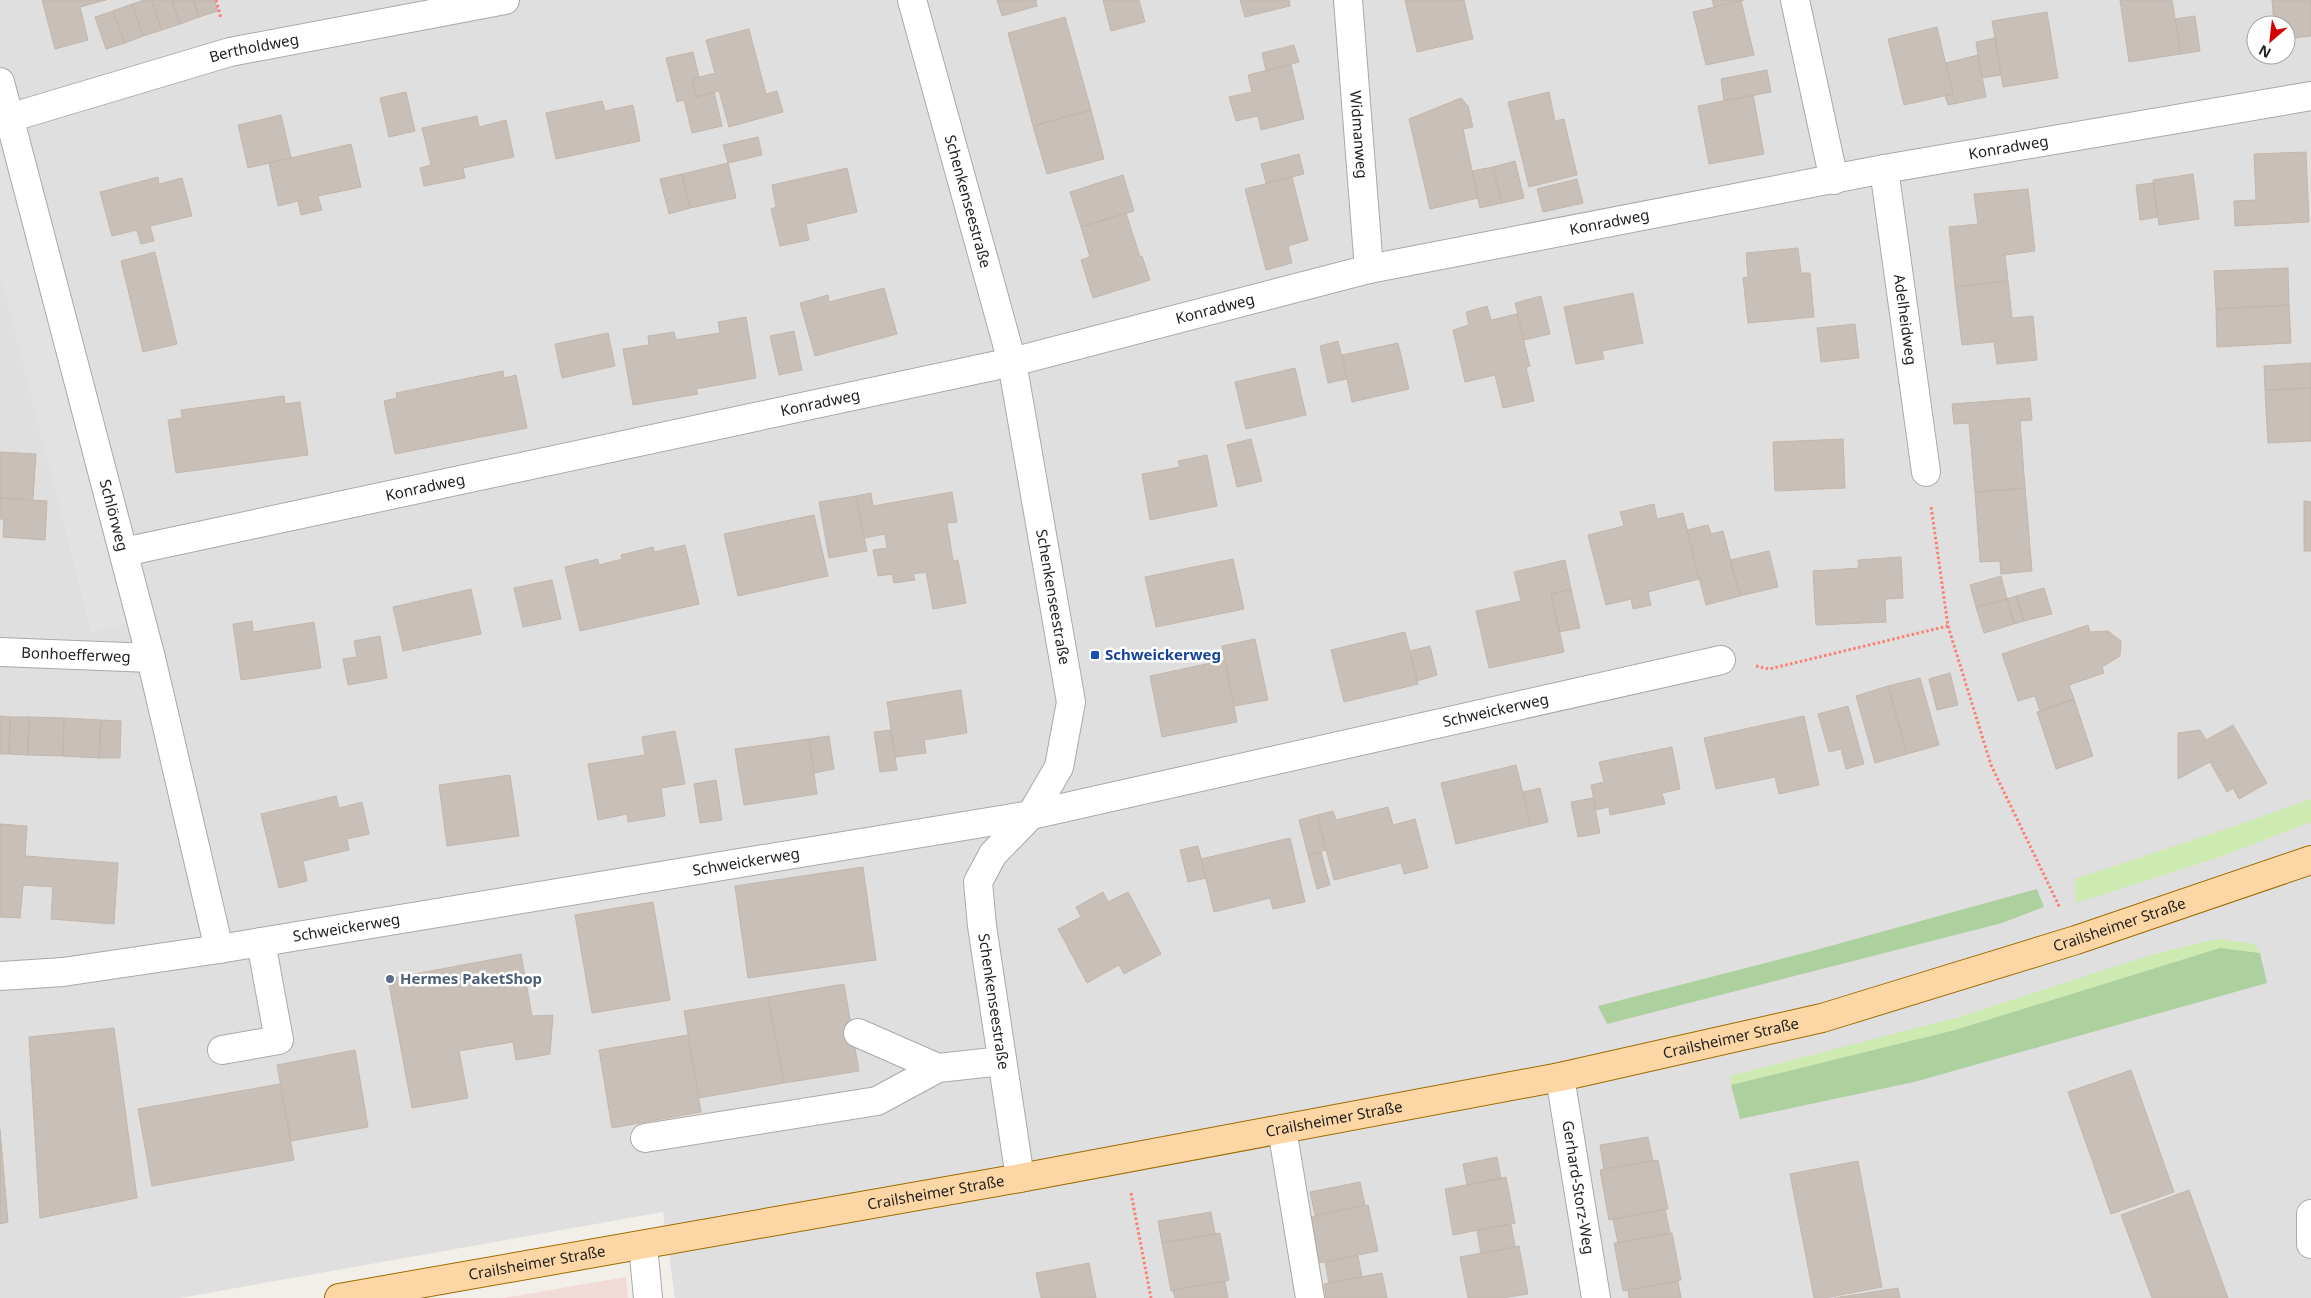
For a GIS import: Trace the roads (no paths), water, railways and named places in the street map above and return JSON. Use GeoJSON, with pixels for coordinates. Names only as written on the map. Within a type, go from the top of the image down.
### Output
{"type":"FeatureCollection","features":[{"type":"Feature","properties":{"kind":"main road","name":"Crailsheimer Straße"},"geometry":{"type":"LineString","coordinates":[[338,1298],[1020,1178],[1560,1077],[1822,1018],[2309,867]]}},
{"type":"Feature","properties":{"kind":"street","name":"Bertholdweg"},"geometry":{"type":"LineString","coordinates":[[9,118],[230,52],[505,0]]}},
{"type":"Feature","properties":{"kind":"street","name":"Schenkenseestraße"},"geometry":{"type":"LineString","coordinates":[[912,0],[1012,362],[1071,702],[1059,767],[1030,815],[993,854],[978,882],[982,926],[1020,1178]]}},
{"type":"Feature","properties":{"kind":"street","name":"Widmanweg"},"geometry":{"type":"LineString","coordinates":[[1348,0],[1369,269]]}},
{"type":"Feature","properties":{"kind":"street"},"geometry":{"type":"LineString","coordinates":[[1795,0],[1834,180]]}},
{"type":"Feature","properties":{"kind":"street","name":"Schlörweg"},"geometry":{"type":"LineString","coordinates":[[0,82],[151,658],[219,949]]}},
{"type":"Feature","properties":{"kind":"street","name":"Konradweg"},"geometry":{"type":"LineString","coordinates":[[124,552],[1012,362],[1369,269],[1884,170],[2311,96]]}},
{"type":"Feature","properties":{"kind":"street","name":"Adelheidweg"},"geometry":{"type":"LineString","coordinates":[[1884,170],[1926,472]]}},
{"type":"Feature","properties":{"kind":"street","name":"Bonhoefferweg"},"geometry":{"type":"LineString","coordinates":[[0,652],[151,658]]}},
{"type":"Feature","properties":{"kind":"street","name":"Schweickerweg"},"geometry":{"type":"LineString","coordinates":[[0,976],[63,972],[219,949],[1030,815],[1721,660]]}},
{"type":"Feature","properties":{"kind":"street"},"geometry":{"type":"LineString","coordinates":[[222,1050],[278,1040],[261,942]]}},
{"type":"Feature","properties":{"kind":"street"},"geometry":{"type":"LineString","coordinates":[[858,1033],[938,1068]]}},
{"type":"Feature","properties":{"kind":"street"},"geometry":{"type":"LineString","coordinates":[[646,1138],[877,1101],[938,1068],[1002,1061]]}},
{"type":"Feature","properties":{"kind":"street","name":"Gerhard-Storz-Weg"},"geometry":{"type":"LineString","coordinates":[[1560,1077],[1596,1298]]}},
{"type":"Feature","properties":{"kind":"street"},"geometry":{"type":"LineString","coordinates":[[1282,1129],[1310,1298]]}},
{"type":"Feature","properties":{"kind":"street"},"geometry":{"type":"LineString","coordinates":[[2311,1214],[2309,1237],[2311,1244]]}},
{"type":"Feature","properties":{"kind":"street"},"geometry":{"type":"LineString","coordinates":[[643,1245],[648,1298]]}},
{"type":"Feature","properties":{"kind":"place","name":"Schweickerweg"},"geometry":{"type":"Point","coordinates":[1095,655]}},
{"type":"Feature","properties":{"kind":"place","name":"Hermes PaketShop"},"geometry":{"type":"Point","coordinates":[390,979]}}]}
